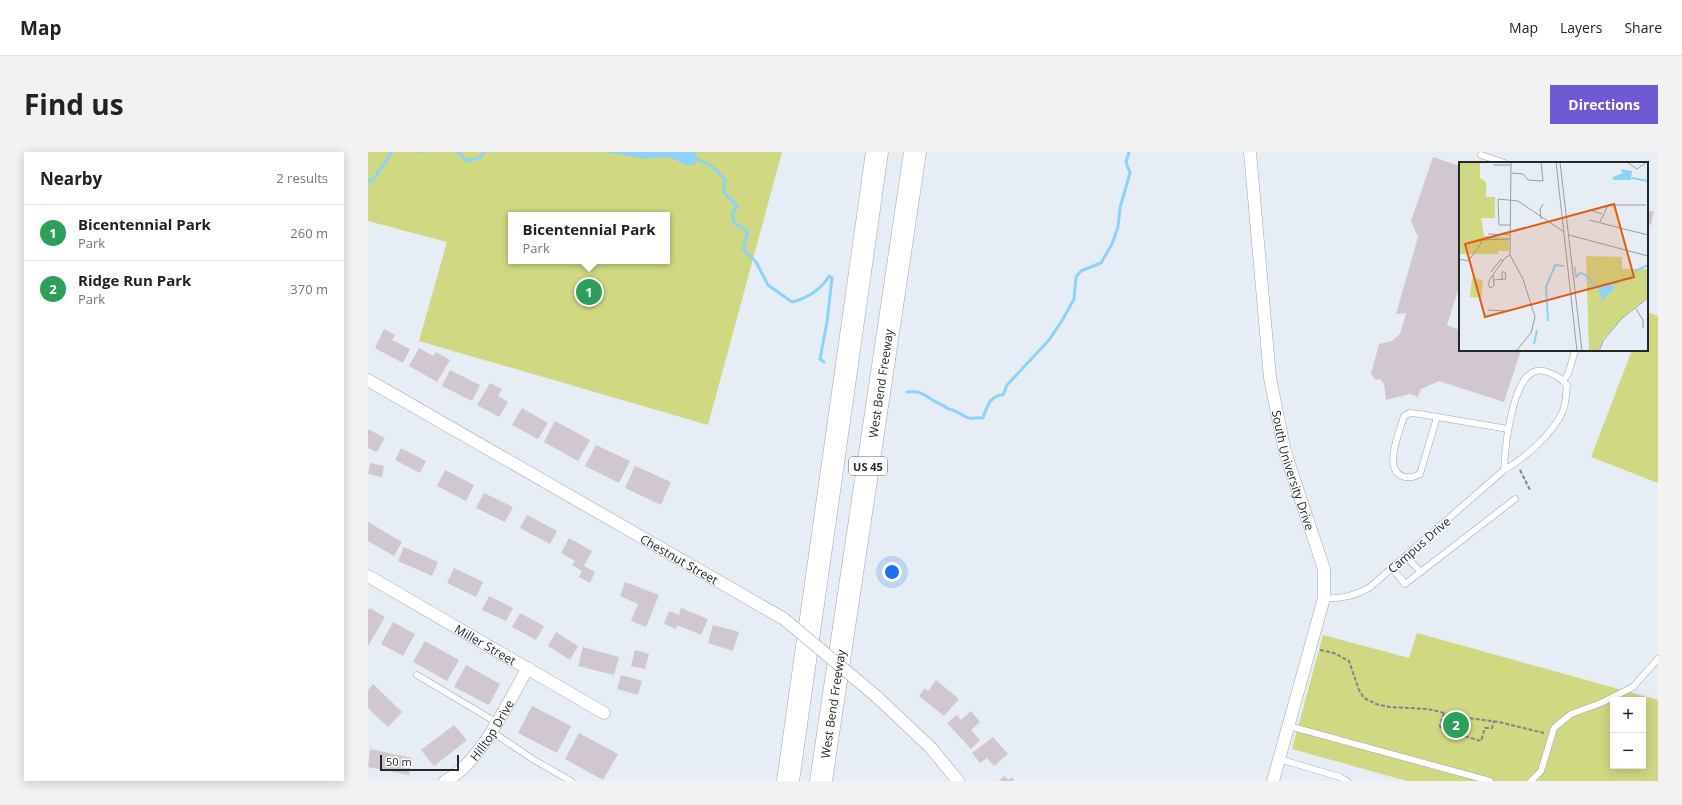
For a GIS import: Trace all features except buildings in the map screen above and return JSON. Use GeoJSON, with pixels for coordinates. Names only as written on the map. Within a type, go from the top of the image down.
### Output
{"type":"FeatureCollection","features":[{"type":"Feature","properties":{"kind":"highway","name":"US 45"},"geometry":{"type":"LineString","coordinates":[[788,781],[877,152]]}},
{"type":"Feature","properties":{"kind":"highway","name":"West Bend Freeway"},"geometry":{"type":"LineString","coordinates":[[822,781],[915,152]]}},
{"type":"Feature","properties":{"kind":"street","name":"South University Drive"},"geometry":{"type":"LineString","coordinates":[[1250,152],[1270,378],[1285,452],[1324,568],[1324,598],[1312,648],[1273,781]]}},
{"type":"Feature","properties":{"kind":"street","name":"Chestnut Street"},"geometry":{"type":"LineString","coordinates":[[368,380],[784,619],[876,696],[931,748],[958,781]]}},
{"type":"Feature","properties":{"kind":"street","name":"Miller Street"},"geometry":{"type":"LineString","coordinates":[[368,576],[604,713]]}},
{"type":"Feature","properties":{"kind":"street","name":"Hilltop Drive"},"geometry":{"type":"LineString","coordinates":[[445,781],[458,775],[481,749],[528,668]]}},
{"type":"Feature","properties":{"kind":"lane"},"geometry":{"type":"LineString","coordinates":[[1481,155],[1502,162]]}},
{"type":"Feature","properties":{"kind":"lane"},"geometry":{"type":"LineString","coordinates":[[1504,470],[1508,429],[1522,381],[1530,373],[1540,370],[1553,374],[1563,381],[1568,374],[1575,351]]}},
{"type":"Feature","properties":{"kind":"lane","name":"Campus Drive"},"geometry":{"type":"LineString","coordinates":[[1324,598],[1341,599],[1369,588],[1504,470],[1517,463],[1555,425],[1562,412],[1566,395],[1566,385],[1563,381]]}},
{"type":"Feature","properties":{"kind":"lane"},"geometry":{"type":"LineString","coordinates":[[1437,417],[1420,474],[1409,478],[1398,474],[1392,467],[1392,459],[1404,416],[1410,413],[1437,417],[1508,429]]}},
{"type":"Feature","properties":{"kind":"lane"},"geometry":{"type":"LineString","coordinates":[[1392,568],[1405,584],[1516,499]]}},
{"type":"Feature","properties":{"kind":"lane"},"geometry":{"type":"LineString","coordinates":[[1405,556],[1421,572]]}},
{"type":"Feature","properties":{"kind":"lane"},"geometry":{"type":"LineString","coordinates":[[1531,781],[1541,771],[1554,728],[1571,714],[1601,703],[1633,687],[1658,659]]}},
{"type":"Feature","properties":{"kind":"lane"},"geometry":{"type":"LineString","coordinates":[[417,674],[494,726],[571,781]]}},
{"type":"Feature","properties":{"kind":"lane"},"geometry":{"type":"LineString","coordinates":[[1289,726],[1490,781]]}},
{"type":"Feature","properties":{"kind":"lane"},"geometry":{"type":"LineString","coordinates":[[1279,759],[1347,781]]}},
{"type":"Feature","properties":{"kind":"path"},"geometry":{"type":"LineString","coordinates":[[1312,648],[1334,653],[1349,661],[1364,698],[1376,704],[1389,707],[1428,709],[1494,721],[1552,736]]}},
{"type":"Feature","properties":{"kind":"path"},"geometry":{"type":"LineString","coordinates":[[1444,713],[1440,725],[1441,729],[1481,741],[1484,728],[1492,728],[1494,721]]}},
{"type":"Feature","properties":{"kind":"green space"},"geometry":{"type":"Polygon","coordinates":[[[368,152],[782,152],[708,425],[419,341],[447,242],[368,221],[368,152]]]}},
{"type":"Feature","properties":{"kind":"green space"},"geometry":{"type":"Polygon","coordinates":[[[1648,312],[1658,316],[1658,483],[1591,457],[1632,351],[1648,351],[1648,312]]]}},
{"type":"Feature","properties":{"kind":"green space"},"geometry":{"type":"Polygon","coordinates":[[[1417,633],[1658,700],[1658,781],[1407,781],[1292,749],[1323,635],[1409,658],[1417,633]]]}},
{"type":"Feature","properties":{"kind":"water"},"geometry":{"type":"Polygon","coordinates":[[[604,152],[696,152],[695,165],[686,165],[671,158],[658,157],[646,159],[604,152]]]}},
{"type":"Feature","properties":{"kind":"waterway"},"geometry":{"type":"LineString","coordinates":[[368,181],[372,181],[392,152]]}},
{"type":"Feature","properties":{"kind":"waterway"},"geometry":{"type":"LineString","coordinates":[[457,152],[468,161],[481,157],[484,152]]}},
{"type":"Feature","properties":{"kind":"waterway"},"geometry":{"type":"LineString","coordinates":[[907,392],[922,394],[948,409],[954,410],[966,417],[983,418],[992,399],[1003,395],[1007,385],[1049,340],[1063,319],[1074,299],[1076,277],[1081,271],[1101,263],[1112,244],[1118,227],[1120,208],[1130,173],[1126,162],[1129,152]]}},
{"type":"Feature","properties":{"kind":"waterway"},"geometry":{"type":"LineString","coordinates":[[695,158],[713,167],[725,180],[724,192],[737,206],[732,214],[734,223],[748,231],[743,249],[756,262],[768,285],[792,302],[813,293],[826,281],[829,276],[832,278],[827,322],[820,359],[824,362]]}},
{"type":"Feature","properties":{"kind":"place","name":"Bicentennial Park"},"geometry":{"type":"Point","coordinates":[589,292]}},
{"type":"Feature","properties":{"kind":"place","name":"Ridge Run Park"},"geometry":{"type":"Point","coordinates":[1456,725]}}]}
